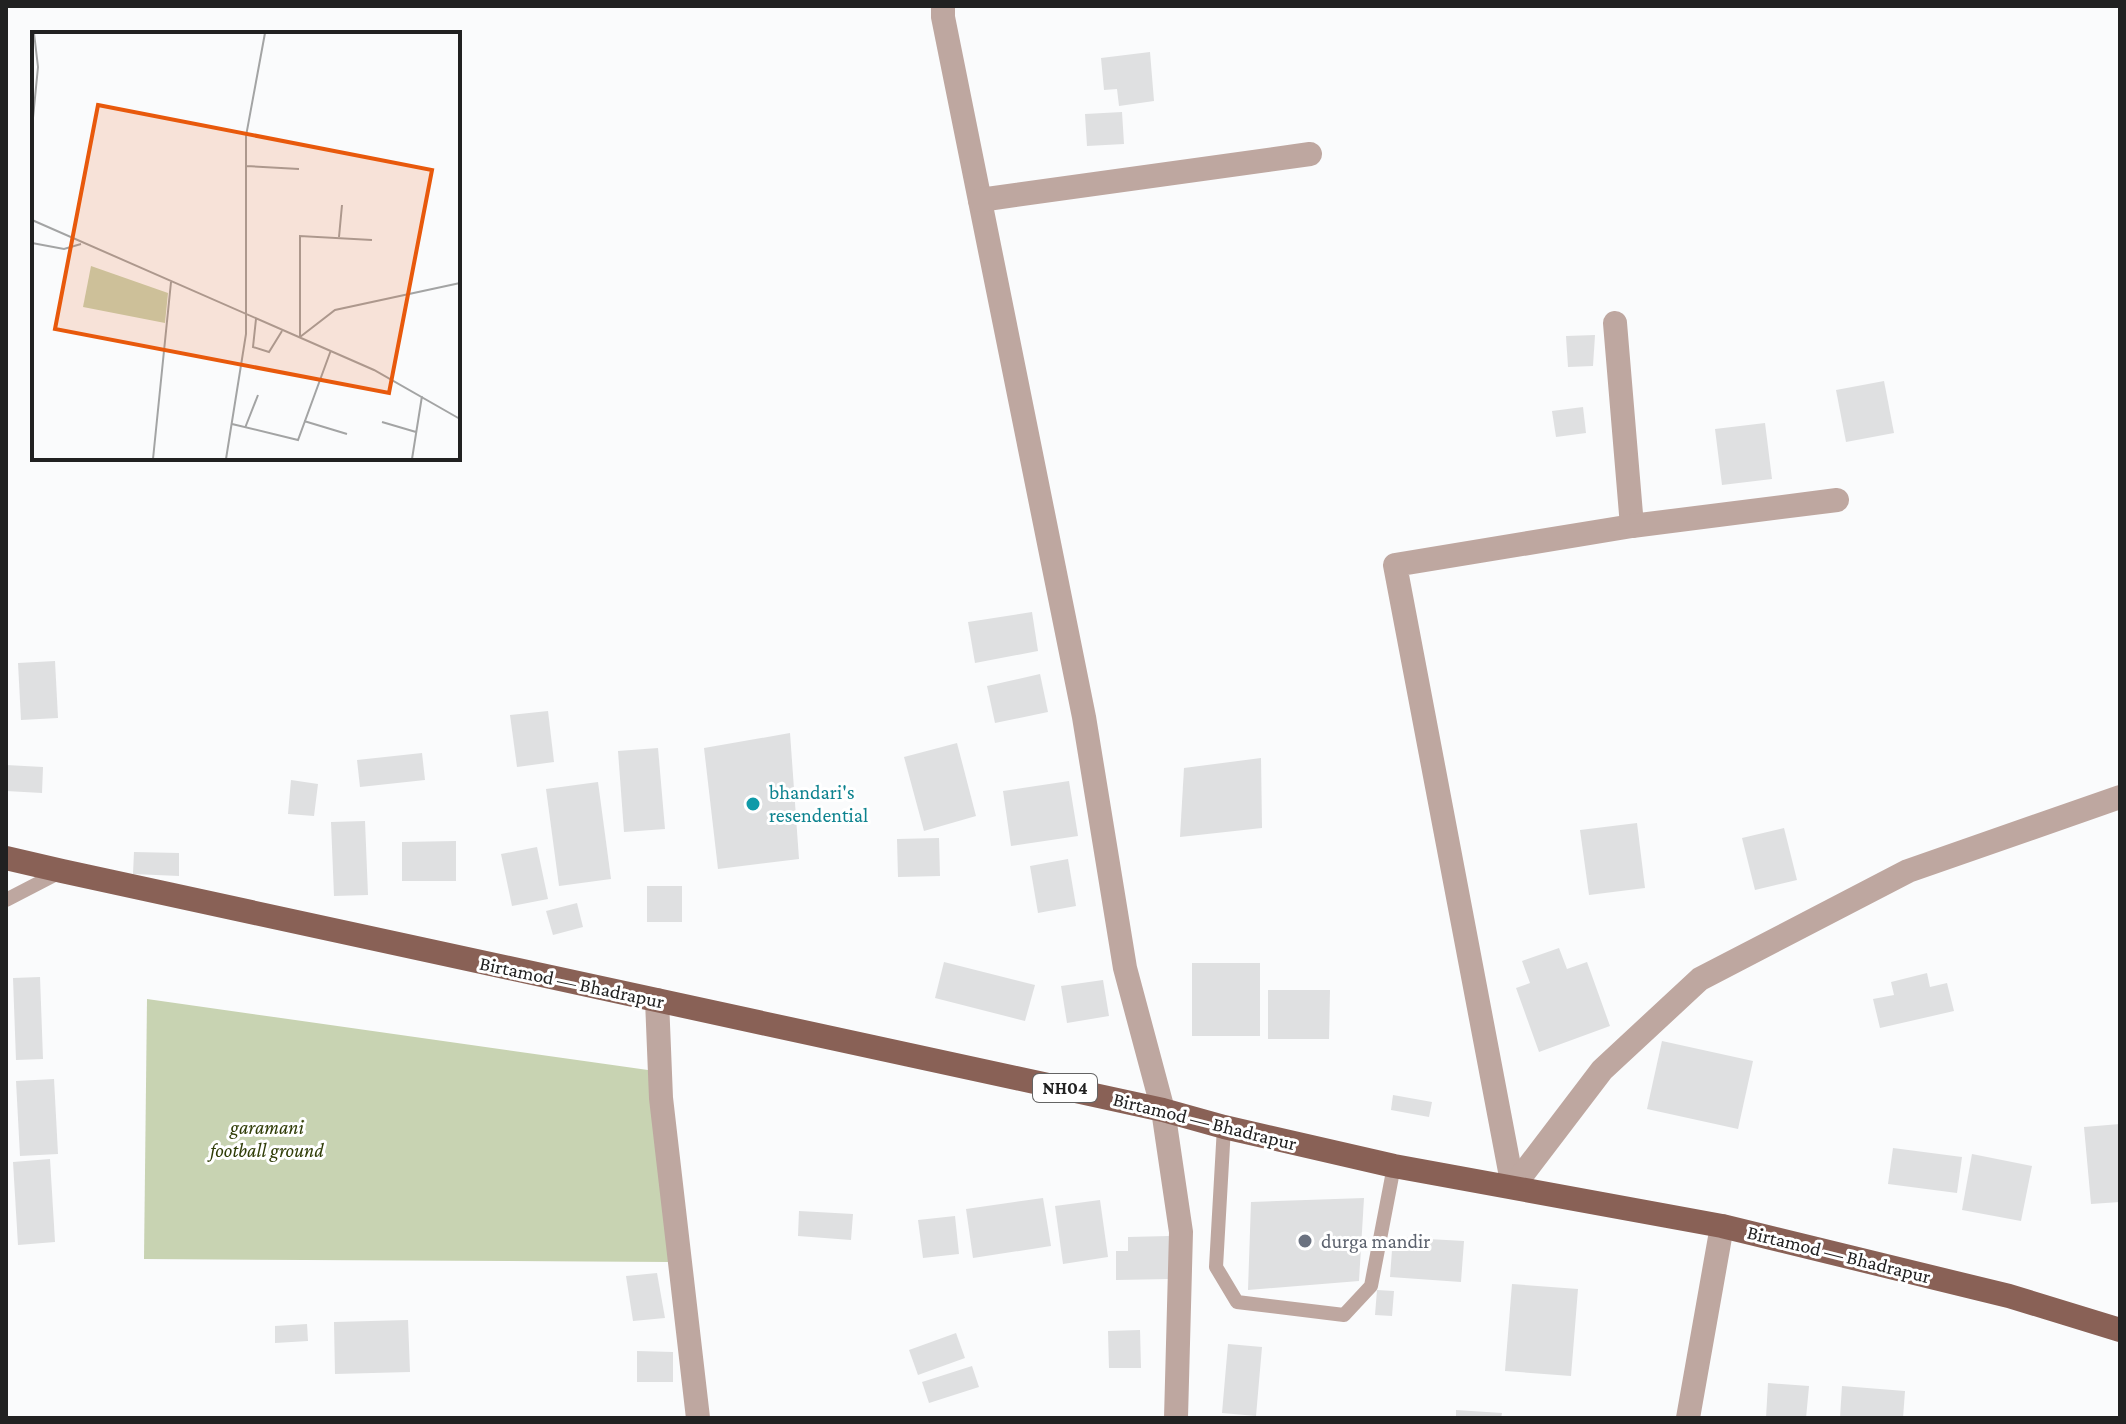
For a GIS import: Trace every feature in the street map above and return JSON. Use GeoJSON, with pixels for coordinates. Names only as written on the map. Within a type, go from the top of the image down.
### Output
{"type":"FeatureCollection","features":[{"type":"Feature","properties":{"kind":"main road","name":"Birtamod — Bhadrapur"},"geometry":{"type":"LineString","coordinates":[[6,858],[1163,1110],[1394,1166],[1722,1226],[2009,1296],[2120,1330]]}},
{"type":"Feature","properties":{"kind":"street"},"geometry":{"type":"LineString","coordinates":[[943,6],[1084,717],[1125,968],[1163,1110],[1181,1232],[1176,1418]]}},
{"type":"Feature","properties":{"kind":"street"},"geometry":{"type":"LineString","coordinates":[[980,200],[1310,154]]}},
{"type":"Feature","properties":{"kind":"street"},"geometry":{"type":"LineString","coordinates":[[1615,323],[1632,526]]}},
{"type":"Feature","properties":{"kind":"street"},"geometry":{"type":"LineString","coordinates":[[1513,1187],[1395,565],[1632,526],[1837,500]]}},
{"type":"Feature","properties":{"kind":"street"},"geometry":{"type":"LineString","coordinates":[[1513,1187],[1602,1070],[1700,979],[1908,871],[2120,797]]}},
{"type":"Feature","properties":{"kind":"street"},"geometry":{"type":"LineString","coordinates":[[657,1000],[661,1098],[698,1418]]}},
{"type":"Feature","properties":{"kind":"street"},"geometry":{"type":"LineString","coordinates":[[1688,1418],[1722,1226]]}},
{"type":"Feature","properties":{"kind":"lane"},"geometry":{"type":"LineString","coordinates":[[6,900],[62,871]]}},
{"type":"Feature","properties":{"kind":"lane"},"geometry":{"type":"LineString","coordinates":[[1224,1127],[1216,1267],[1237,1302],[1344,1315],[1371,1286],[1394,1166]]}},
{"type":"Feature","properties":{"kind":"green space","name":"garamani football ground"},"geometry":{"type":"Polygon","coordinates":[[[147,999],[655,1071],[669,1262],[144,1259],[147,999]]]}},
{"type":"Feature","properties":{"kind":"building"},"geometry":{"type":"Polygon","coordinates":[[[1150,52],[1154,101],[1119,106],[1117,89],[1104,90],[1101,58],[1150,52]]]}},
{"type":"Feature","properties":{"kind":"building"},"geometry":{"type":"Polygon","coordinates":[[[1122,112],[1124,144],[1087,146],[1085,114],[1122,112]]]}},
{"type":"Feature","properties":{"kind":"building"},"geometry":{"type":"Polygon","coordinates":[[[1595,335],[1593,366],[1568,367],[1566,336],[1595,335]]]}},
{"type":"Feature","properties":{"kind":"building"},"geometry":{"type":"Polygon","coordinates":[[[1884,381],[1894,433],[1846,442],[1836,390],[1884,381]]]}},
{"type":"Feature","properties":{"kind":"building"},"geometry":{"type":"Polygon","coordinates":[[[1583,407],[1586,433],[1556,437],[1552,411],[1583,407]]]}},
{"type":"Feature","properties":{"kind":"building"},"geometry":{"type":"Polygon","coordinates":[[[1765,423],[1772,479],[1722,485],[1715,429],[1765,423]]]}},
{"type":"Feature","properties":{"kind":"building"},"geometry":{"type":"Polygon","coordinates":[[[1032,612],[1038,651],[975,663],[968,622],[1032,612]]]}},
{"type":"Feature","properties":{"kind":"building"},"geometry":{"type":"Polygon","coordinates":[[[55,661],[58,718],[21,720],[18,663],[55,661]]]}},
{"type":"Feature","properties":{"kind":"building"},"geometry":{"type":"Polygon","coordinates":[[[1040,674],[1048,712],[995,723],[987,686],[1040,674]]]}},
{"type":"Feature","properties":{"kind":"building"},"geometry":{"type":"Polygon","coordinates":[[[548,711],[554,762],[517,767],[510,715],[548,711]]]}},
{"type":"Feature","properties":{"kind":"building","name":"bhandari's resendential"},"geometry":{"type":"Polygon","coordinates":[[[790,733],[799,859],[718,869],[704,748],[790,733]]]}},
{"type":"Feature","properties":{"kind":"building"},"geometry":{"type":"Polygon","coordinates":[[[957,743],[976,816],[924,831],[904,757],[957,743]]]}},
{"type":"Feature","properties":{"kind":"building"},"geometry":{"type":"Polygon","coordinates":[[[658,748],[665,829],[624,832],[618,751],[658,748]]]}},
{"type":"Feature","properties":{"kind":"building"},"geometry":{"type":"Polygon","coordinates":[[[422,753],[425,780],[360,787],[357,760],[422,753]]]}},
{"type":"Feature","properties":{"kind":"building"},"geometry":{"type":"Polygon","coordinates":[[[1261,758],[1262,828],[1180,837],[1184,768],[1261,758]]]}},
{"type":"Feature","properties":{"kind":"building"},"geometry":{"type":"Polygon","coordinates":[[[6,765],[43,767],[42,793],[6,791],[6,765]]]}},
{"type":"Feature","properties":{"kind":"building"},"geometry":{"type":"Polygon","coordinates":[[[291,780],[318,784],[314,816],[288,814],[291,780]]]}},
{"type":"Feature","properties":{"kind":"building"},"geometry":{"type":"Polygon","coordinates":[[[1069,781],[1078,836],[1011,846],[1003,791],[1069,781]]]}},
{"type":"Feature","properties":{"kind":"building"},"geometry":{"type":"Polygon","coordinates":[[[598,782],[611,879],[559,886],[546,789],[598,782]]]}},
{"type":"Feature","properties":{"kind":"building"},"geometry":{"type":"Polygon","coordinates":[[[365,821],[368,895],[334,896],[331,822],[365,821]]]}},
{"type":"Feature","properties":{"kind":"building"},"geometry":{"type":"Polygon","coordinates":[[[1637,823],[1645,888],[1589,895],[1580,830],[1637,823]]]}},
{"type":"Feature","properties":{"kind":"building"},"geometry":{"type":"Polygon","coordinates":[[[1784,828],[1797,880],[1755,890],[1742,838],[1784,828]]]}},
{"type":"Feature","properties":{"kind":"building"},"geometry":{"type":"Polygon","coordinates":[[[939,838],[940,876],[898,877],[897,839],[939,838]]]}},
{"type":"Feature","properties":{"kind":"building"},"geometry":{"type":"Polygon","coordinates":[[[456,841],[456,881],[402,881],[402,842],[456,841]]]}},
{"type":"Feature","properties":{"kind":"building"},"geometry":{"type":"Polygon","coordinates":[[[537,847],[548,899],[512,906],[501,854],[537,847]]]}},
{"type":"Feature","properties":{"kind":"building"},"geometry":{"type":"Polygon","coordinates":[[[134,852],[179,853],[179,876],[133,874],[134,852]]]}},
{"type":"Feature","properties":{"kind":"building"},"geometry":{"type":"Polygon","coordinates":[[[1068,859],[1076,906],[1038,913],[1030,866],[1068,859]]]}},
{"type":"Feature","properties":{"kind":"building"},"geometry":{"type":"Polygon","coordinates":[[[647,886],[682,886],[682,922],[647,922],[647,886]]]}},
{"type":"Feature","properties":{"kind":"building"},"geometry":{"type":"Polygon","coordinates":[[[577,903],[583,927],[553,935],[546,911],[577,903]]]}},
{"type":"Feature","properties":{"kind":"building"},"geometry":{"type":"Polygon","coordinates":[[[1559,948],[1567,969],[1587,962],[1610,1026],[1539,1052],[1516,988],[1530,983],[1522,961],[1559,948]]]}},
{"type":"Feature","properties":{"kind":"building"},"geometry":{"type":"Polygon","coordinates":[[[944,962],[1035,985],[1025,1021],[935,998],[944,962]]]}},
{"type":"Feature","properties":{"kind":"building"},"geometry":{"type":"Polygon","coordinates":[[[1192,963],[1260,963],[1260,1036],[1192,1036],[1192,963]]]}},
{"type":"Feature","properties":{"kind":"building"},"geometry":{"type":"Polygon","coordinates":[[[1927,973],[1930,987],[1947,983],[1954,1011],[1880,1028],[1873,999],[1894,995],[1891,982],[1927,973]]]}},
{"type":"Feature","properties":{"kind":"building"},"geometry":{"type":"Polygon","coordinates":[[[40,977],[43,1059],[16,1060],[13,978],[40,977]]]}},
{"type":"Feature","properties":{"kind":"building"},"geometry":{"type":"Polygon","coordinates":[[[1103,980],[1109,1016],[1067,1023],[1061,986],[1103,980]]]}},
{"type":"Feature","properties":{"kind":"building"},"geometry":{"type":"Polygon","coordinates":[[[1268,990],[1330,990],[1329,1039],[1268,1039],[1268,990]]]}},
{"type":"Feature","properties":{"kind":"building"},"geometry":{"type":"Polygon","coordinates":[[[1662,1041],[1753,1061],[1738,1129],[1647,1109],[1662,1041]]]}},
{"type":"Feature","properties":{"kind":"building"},"geometry":{"type":"Polygon","coordinates":[[[54,1079],[58,1154],[20,1156],[16,1081],[54,1079]]]}},
{"type":"Feature","properties":{"kind":"building"},"geometry":{"type":"Polygon","coordinates":[[[1393,1095],[1432,1102],[1429,1117],[1391,1110],[1393,1095]]]}},
{"type":"Feature","properties":{"kind":"building"},"geometry":{"type":"Polygon","coordinates":[[[2120,1124],[2120,1202],[2091,1204],[2084,1127],[2120,1124]]]}},
{"type":"Feature","properties":{"kind":"building"},"geometry":{"type":"Polygon","coordinates":[[[1893,1148],[1962,1157],[1957,1193],[1888,1184],[1893,1148]]]}},
{"type":"Feature","properties":{"kind":"building"},"geometry":{"type":"Polygon","coordinates":[[[1972,1154],[2032,1166],[2021,1221],[1962,1210],[1972,1154]]]}},
{"type":"Feature","properties":{"kind":"building"},"geometry":{"type":"Polygon","coordinates":[[[50,1159],[55,1242],[18,1245],[13,1162],[50,1159]]]}},
{"type":"Feature","properties":{"kind":"building"},"geometry":{"type":"Polygon","coordinates":[[[1043,1198],[1051,1246],[973,1258],[966,1209],[1043,1198]]]}},
{"type":"Feature","properties":{"kind":"building","name":"durga mandir"},"geometry":{"type":"Polygon","coordinates":[[[1364,1198],[1359,1281],[1248,1290],[1251,1202],[1364,1198]]]}},
{"type":"Feature","properties":{"kind":"building"},"geometry":{"type":"Polygon","coordinates":[[[1100,1200],[1108,1257],[1063,1264],[1055,1206],[1100,1200]]]}},
{"type":"Feature","properties":{"kind":"building"},"geometry":{"type":"Polygon","coordinates":[[[799,1211],[853,1214],[851,1240],[798,1236],[799,1211]]]}},
{"type":"Feature","properties":{"kind":"building"},"geometry":{"type":"Polygon","coordinates":[[[955,1216],[959,1254],[923,1258],[918,1220],[955,1216]]]}},
{"type":"Feature","properties":{"kind":"building"},"geometry":{"type":"Polygon","coordinates":[[[1169,1236],[1169,1279],[1116,1280],[1116,1251],[1128,1251],[1128,1237],[1169,1236]]]}},
{"type":"Feature","properties":{"kind":"building"},"geometry":{"type":"Polygon","coordinates":[[[1393,1237],[1464,1241],[1461,1282],[1390,1277],[1393,1237]]]}},
{"type":"Feature","properties":{"kind":"building"},"geometry":{"type":"Polygon","coordinates":[[[657,1273],[665,1318],[633,1321],[626,1276],[657,1273]]]}},
{"type":"Feature","properties":{"kind":"building"},"geometry":{"type":"Polygon","coordinates":[[[1512,1284],[1578,1289],[1571,1376],[1505,1371],[1512,1284]]]}},
{"type":"Feature","properties":{"kind":"building"},"geometry":{"type":"Polygon","coordinates":[[[1377,1290],[1394,1291],[1392,1316],[1375,1315],[1377,1290]]]}},
{"type":"Feature","properties":{"kind":"building"},"geometry":{"type":"Polygon","coordinates":[[[408,1320],[410,1372],[335,1374],[334,1322],[408,1320]]]}},
{"type":"Feature","properties":{"kind":"building"},"geometry":{"type":"Polygon","coordinates":[[[307,1324],[308,1341],[275,1343],[275,1326],[307,1324]]]}},
{"type":"Feature","properties":{"kind":"building"},"geometry":{"type":"Polygon","coordinates":[[[1140,1330],[1141,1368],[1109,1368],[1108,1331],[1140,1330]]]}},
{"type":"Feature","properties":{"kind":"building"},"geometry":{"type":"Polygon","coordinates":[[[956,1333],[965,1358],[918,1375],[909,1350],[956,1333]]]}},
{"type":"Feature","properties":{"kind":"building"},"geometry":{"type":"Polygon","coordinates":[[[1228,1344],[1262,1347],[1256,1416],[1222,1413],[1228,1344]]]}},
{"type":"Feature","properties":{"kind":"building"},"geometry":{"type":"Polygon","coordinates":[[[637,1351],[673,1352],[673,1382],[637,1382],[637,1351]]]}},
{"type":"Feature","properties":{"kind":"building"},"geometry":{"type":"Polygon","coordinates":[[[972,1366],[979,1387],[929,1403],[922,1382],[972,1366]]]}},
{"type":"Feature","properties":{"kind":"building"},"geometry":{"type":"Polygon","coordinates":[[[1768,1383],[1809,1386],[1806,1418],[1766,1418],[1768,1383]]]}},
{"type":"Feature","properties":{"kind":"building"},"geometry":{"type":"Polygon","coordinates":[[[1842,1386],[1905,1391],[1903,1418],[1840,1418],[1842,1386]]]}},
{"type":"Feature","properties":{"kind":"building"},"geometry":{"type":"Polygon","coordinates":[[[1456,1410],[1502,1413],[1501,1418],[1456,1418],[1456,1410]]]}},
{"type":"Feature","properties":{"kind":"place","name":"bhandari's resendential"},"geometry":{"type":"Point","coordinates":[753,804]}},
{"type":"Feature","properties":{"kind":"place","name":"durga mandir"},"geometry":{"type":"Point","coordinates":[1305,1241]}}]}
